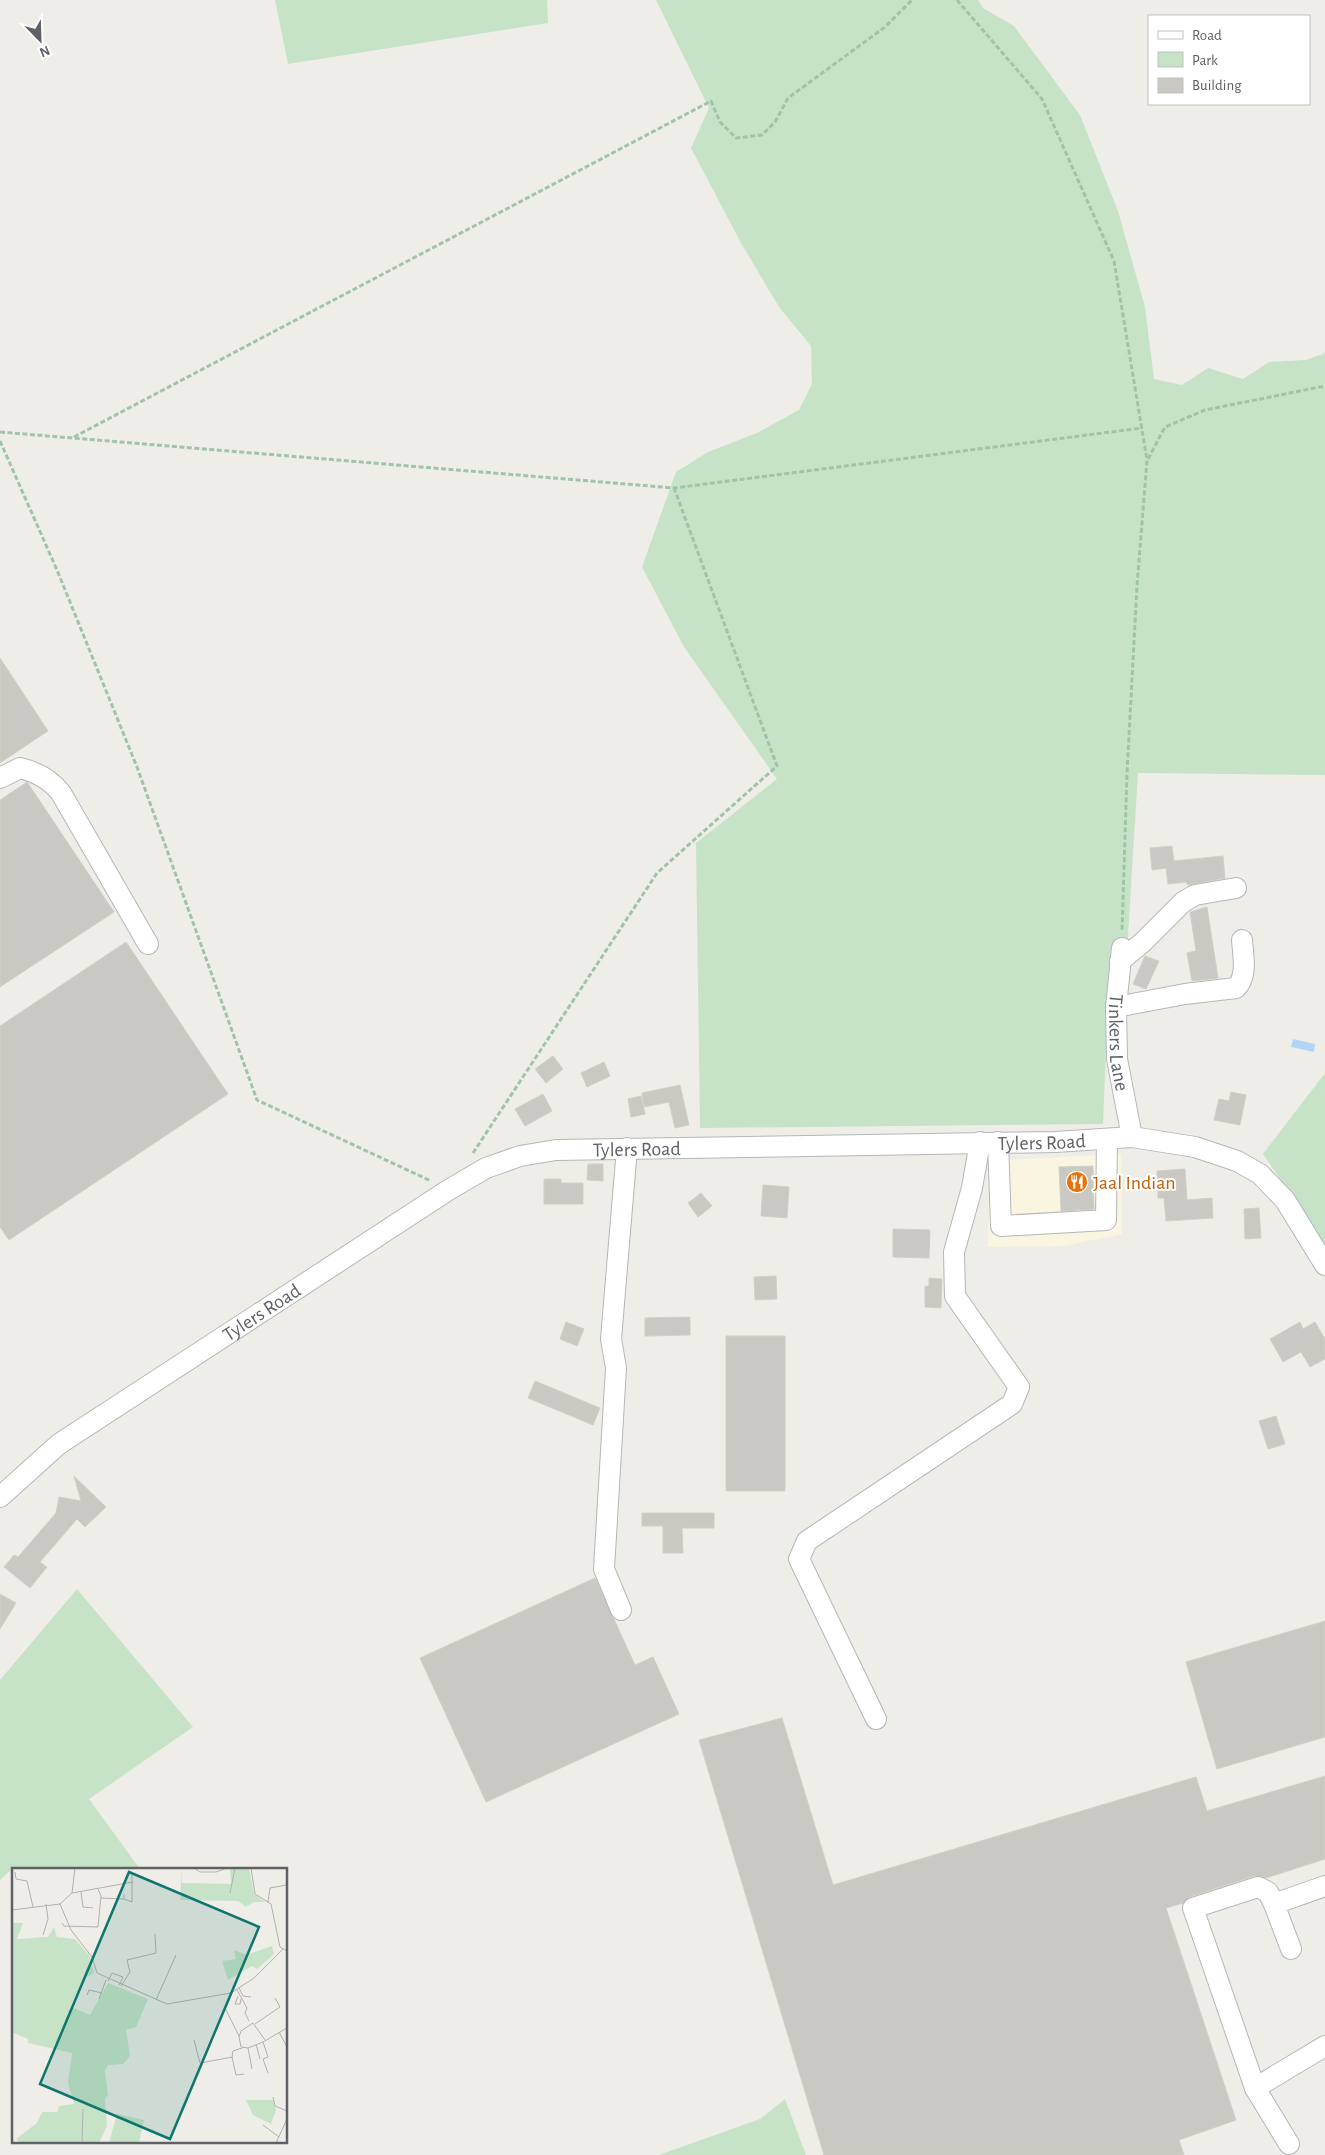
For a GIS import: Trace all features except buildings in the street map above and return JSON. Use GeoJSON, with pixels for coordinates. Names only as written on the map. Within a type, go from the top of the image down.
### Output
{"type":"FeatureCollection","features":[{"type":"Feature","properties":{"kind":"street"},"geometry":{"type":"LineString","coordinates":[[0,778],[20,768],[32,771],[52,782],[148,944]]}},
{"type":"Feature","properties":{"kind":"street"},"geometry":{"type":"LineString","coordinates":[[1121,955],[1142,944],[1183,902],[1194,894],[1236,888]]}},
{"type":"Feature","properties":{"kind":"street"},"geometry":{"type":"LineString","coordinates":[[1116,1007],[1236,988],[1241,983],[1243,975],[1242,940]]}},
{"type":"Feature","properties":{"kind":"street","name":"Tinkers Lane"},"geometry":{"type":"LineString","coordinates":[[1121,955],[1116,1007],[1118,1059],[1132,1138]]}},
{"type":"Feature","properties":{"kind":"street","name":"Tylers Road"},"geometry":{"type":"LineString","coordinates":[[0,1497],[8,1487],[59,1444],[450,1189],[486,1168],[520,1156],[556,1150],[1132,1138],[1194,1147],[1237,1161],[1260,1174],[1285,1200],[1325,1265]]}},
{"type":"Feature","properties":{"kind":"street"},"geometry":{"type":"LineString","coordinates":[[989,1142],[1001,1226],[1106,1220],[1107,1139]]}},
{"type":"Feature","properties":{"kind":"street"},"geometry":{"type":"LineString","coordinates":[[876,1719],[799,1559],[807,1541],[1012,1404],[1019,1387],[955,1296],[954,1252],[972,1188],[989,1142]]}},
{"type":"Feature","properties":{"kind":"street"},"geometry":{"type":"LineString","coordinates":[[621,1610],[604,1569],[616,1368],[611,1340],[627,1148]]}},
{"type":"Feature","properties":{"kind":"street"},"geometry":{"type":"LineString","coordinates":[[1274,1904],[1325,1886]]}},
{"type":"Feature","properties":{"kind":"street"},"geometry":{"type":"LineString","coordinates":[[1289,2144],[1255,2088],[1192,1908],[1258,1887],[1268,1892],[1291,1949]]}},
{"type":"Feature","properties":{"kind":"street"},"geometry":{"type":"LineString","coordinates":[[1255,2088],[1325,2046]]}},
{"type":"Feature","properties":{"kind":"path"},"geometry":{"type":"LineString","coordinates":[[72,438],[711,101],[720,122],[736,138],[762,135],[775,122],[788,98],[885,27],[912,0]]}},
{"type":"Feature","properties":{"kind":"path"},"geometry":{"type":"LineString","coordinates":[[957,0],[1042,99],[1114,261],[1147,460],[1137,586],[1127,763],[1121,955]]}},
{"type":"Feature","properties":{"kind":"path"},"geometry":{"type":"LineString","coordinates":[[1147,460],[1165,427],[1205,410],[1325,386]]}},
{"type":"Feature","properties":{"kind":"path"},"geometry":{"type":"LineString","coordinates":[[0,432],[674,488],[1142,428]]}},
{"type":"Feature","properties":{"kind":"path"},"geometry":{"type":"LineString","coordinates":[[0,441],[57,570],[137,767],[257,1100],[450,1189]]}},
{"type":"Feature","properties":{"kind":"path"},"geometry":{"type":"LineString","coordinates":[[472,1156],[656,873],[777,766],[674,488]]}},
{"type":"Feature","properties":{"kind":"shaded area"},"geometry":{"type":"Polygon","coordinates":[[[1121,1154],[1122,1234],[1063,1246],[988,1247],[989,1161],[1121,1154]]]}},
{"type":"Feature","properties":{"kind":"green space"},"geometry":{"type":"Polygon","coordinates":[[[275,0],[547,0],[548,23],[288,64],[275,0]]]}},
{"type":"Feature","properties":{"kind":"green space"},"geometry":{"type":"Polygon","coordinates":[[[656,0],[978,0],[983,8],[1014,26],[1080,115],[1118,211],[1145,307],[1154,379],[1182,385],[1208,368],[1243,379],[1269,362],[1306,360],[1325,353],[1325,775],[1138,773],[1123,1018],[1107,1023],[1103,1124],[700,1128],[696,843],[777,779],[684,647],[642,567],[676,472],[708,452],[757,433],[799,410],[812,384],[811,346],[779,307],[741,243],[691,148],[709,108],[656,0]]]}},
{"type":"Feature","properties":{"kind":"green space"},"geometry":{"type":"Polygon","coordinates":[[[1325,1073],[1325,1244],[1263,1154],[1325,1073]]]}},
{"type":"Feature","properties":{"kind":"green space"},"geometry":{"type":"Polygon","coordinates":[[[77,1589],[193,1727],[89,1799],[139,1868],[14,1867],[0,1880],[0,1680],[77,1589]]]}},
{"type":"Feature","properties":{"kind":"green space"},"geometry":{"type":"Polygon","coordinates":[[[785,2099],[806,2155],[659,2155],[760,2119],[785,2099]]]}},
{"type":"Feature","properties":{"kind":"water"},"geometry":{"type":"Polygon","coordinates":[[[1293,1039],[1315,1044],[1314,1052],[1291,1047],[1293,1039]]]}},
{"type":"Feature","properties":{"kind":"place","name":"Jaal Indian"},"geometry":{"type":"Point","coordinates":[1077,1182]}}]}
